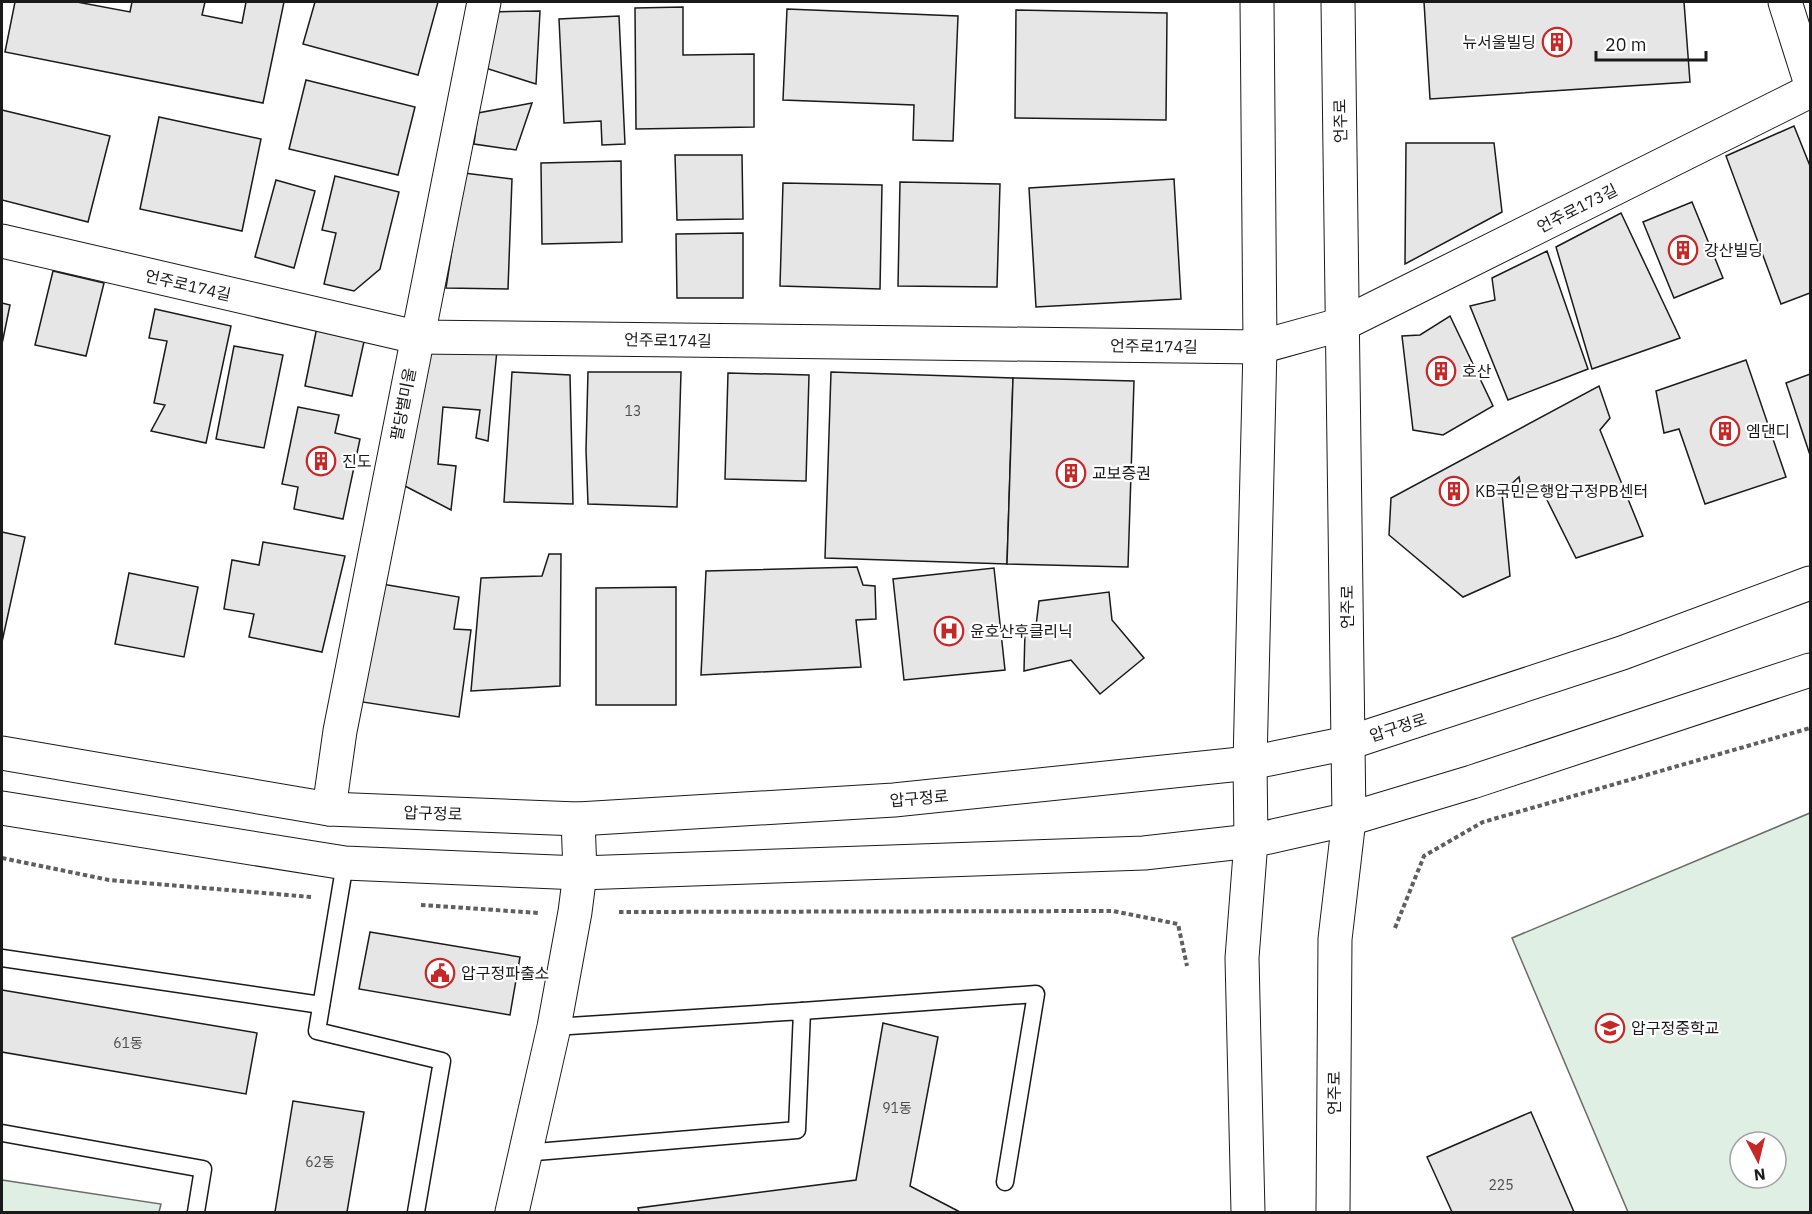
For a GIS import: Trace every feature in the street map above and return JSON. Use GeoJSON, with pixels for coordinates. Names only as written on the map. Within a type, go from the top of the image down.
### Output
{"type":"FeatureCollection","features":[{"type":"Feature","properties":{"kind":"main road","name":"팔당별미울"},"geometry":{"type":"LineString","coordinates":[[329,809],[340,731],[483,2]]}},
{"type":"Feature","properties":{"kind":"main road"},"geometry":{"type":"LineString","coordinates":[[1248,1212],[1242,958],[1251,841],[1250,763],[1260,347],[1257,2]]}},
{"type":"Feature","properties":{"kind":"main road","name":"언주로"},"geometry":{"type":"LineString","coordinates":[[1333,1212],[1335,939],[1349,819],[1338,2]]}},
{"type":"Feature","properties":{"kind":"main road"},"geometry":{"type":"LineString","coordinates":[[1785,2],[1810,81]]}},
{"type":"Feature","properties":{"kind":"main road","name":"언주로173길"},"geometry":{"type":"LineString","coordinates":[[1343,324],[1810,91]]}},
{"type":"Feature","properties":{"kind":"main road","name":"언주로174길"},"geometry":{"type":"LineString","coordinates":[[2,241],[416,337],[1260,347],[1343,324]]}},
{"type":"Feature","properties":{"kind":"main road","name":"압구정로"},"geometry":{"type":"LineString","coordinates":[[2,753],[329,809],[578,819],[894,800],[1250,763],[1348,743],[1622,653],[1810,583]]}},
{"type":"Feature","properties":{"kind":"main road"},"geometry":{"type":"LineString","coordinates":[[2,808],[345,863],[580,873],[1144,853],[1251,841],[1349,819],[1472,782],[1810,670]]}},
{"type":"Feature","properties":{"kind":"main road"},"geometry":{"type":"LineString","coordinates":[[512,1212],[554,1027],[580,873],[578,819]]}},
{"type":"Feature","properties":{"kind":"lane"},"geometry":{"type":"LineString","coordinates":[[345,863],[317,1031],[442,1061],[416,1212]]}},
{"type":"Feature","properties":{"kind":"lane"},"geometry":{"type":"LineString","coordinates":[[2,958],[321,1005]]}},
{"type":"Feature","properties":{"kind":"lane"},"geometry":{"type":"LineString","coordinates":[[554,1027],[1036,994],[1005,1182]]}},
{"type":"Feature","properties":{"kind":"lane"},"geometry":{"type":"LineString","coordinates":[[524,1153],[796,1130],[802,1011]]}},
{"type":"Feature","properties":{"kind":"lane"},"geometry":{"type":"LineString","coordinates":[[2,1133],[203,1169],[196,1212]]}},
{"type":"Feature","properties":{"kind":"path"},"geometry":{"type":"LineString","coordinates":[[1395,928],[1424,856],[1483,822],[1810,728]]}},
{"type":"Feature","properties":{"kind":"path"},"geometry":{"type":"LineString","coordinates":[[2,858],[110,880],[339,899]]}},
{"type":"Feature","properties":{"kind":"path"},"geometry":{"type":"LineString","coordinates":[[416,904],[540,913]]}},
{"type":"Feature","properties":{"kind":"path"},"geometry":{"type":"LineString","coordinates":[[619,912],[1113,911],[1178,924],[1187,966]]}},
{"type":"Feature","properties":{"kind":"green space"},"geometry":{"type":"Polygon","coordinates":[[[1810,813],[1810,1212],[1628,1212],[1512,938],[1810,813]]]}},
{"type":"Feature","properties":{"kind":"green space"},"geometry":{"type":"Polygon","coordinates":[[[2,1180],[161,1204],[159,1212],[2,1212],[2,1180]]]}},
{"type":"Feature","properties":{"kind":"building"},"geometry":{"type":"Polygon","coordinates":[[[15,2],[77,2],[130,12],[132,2],[205,2],[202,15],[242,23],[246,2],[284,2],[263,103],[5,52],[15,2]]]}},
{"type":"Feature","properties":{"kind":"building"},"geometry":{"type":"Polygon","coordinates":[[[315,2],[438,2],[418,75],[303,44],[315,2]]]}},
{"type":"Feature","properties":{"kind":"building","name":"뉴서울빌딩"},"geometry":{"type":"Polygon","coordinates":[[[1424,2],[1684,2],[1690,82],[1430,99],[1424,2]]]}},
{"type":"Feature","properties":{"kind":"building"},"geometry":{"type":"Polygon","coordinates":[[[683,7],[683,55],[754,54],[754,127],[636,129],[635,8],[683,7]]]}},
{"type":"Feature","properties":{"kind":"building"},"geometry":{"type":"Polygon","coordinates":[[[787,9],[958,16],[953,141],[913,140],[914,105],[783,100],[787,9]]]}},
{"type":"Feature","properties":{"kind":"building"},"geometry":{"type":"Polygon","coordinates":[[[1016,10],[1167,13],[1166,120],[1015,118],[1016,10]]]}},
{"type":"Feature","properties":{"kind":"building"},"geometry":{"type":"Polygon","coordinates":[[[540,11],[536,84],[479,66],[488,12],[540,11]]]}},
{"type":"Feature","properties":{"kind":"building"},"geometry":{"type":"Polygon","coordinates":[[[619,16],[625,144],[602,145],[601,121],[564,123],[559,19],[619,16]]]}},
{"type":"Feature","properties":{"kind":"building"},"geometry":{"type":"Polygon","coordinates":[[[306,80],[415,107],[398,175],[289,149],[306,80]]]}},
{"type":"Feature","properties":{"kind":"building"},"geometry":{"type":"Polygon","coordinates":[[[532,103],[516,150],[474,144],[478,113],[532,103]]]}},
{"type":"Feature","properties":{"kind":"building"},"geometry":{"type":"Polygon","coordinates":[[[2,110],[110,136],[88,222],[2,200],[2,110]]]}},
{"type":"Feature","properties":{"kind":"building"},"geometry":{"type":"Polygon","coordinates":[[[159,117],[261,139],[242,231],[140,209],[159,117]]]}},
{"type":"Feature","properties":{"kind":"building"},"geometry":{"type":"Polygon","coordinates":[[[1794,126],[1810,166],[1810,293],[1781,304],[1726,156],[1794,126]]]}},
{"type":"Feature","properties":{"kind":"building"},"geometry":{"type":"Polygon","coordinates":[[[1406,143],[1494,143],[1502,212],[1405,264],[1406,143]]]}},
{"type":"Feature","properties":{"kind":"building"},"geometry":{"type":"Polygon","coordinates":[[[675,155],[742,155],[743,219],[677,220],[675,155]]]}},
{"type":"Feature","properties":{"kind":"building"},"geometry":{"type":"Polygon","coordinates":[[[621,161],[622,242],[542,244],[541,163],[621,161]]]}},
{"type":"Feature","properties":{"kind":"building"},"geometry":{"type":"Polygon","coordinates":[[[464,173],[512,179],[508,289],[446,288],[464,173]]]}},
{"type":"Feature","properties":{"kind":"building"},"geometry":{"type":"Polygon","coordinates":[[[335,176],[399,192],[380,269],[354,291],[324,284],[336,233],[322,230],[335,176]]]}},
{"type":"Feature","properties":{"kind":"building"},"geometry":{"type":"Polygon","coordinates":[[[1174,179],[1181,299],[1036,307],[1029,188],[1174,179]]]}},
{"type":"Feature","properties":{"kind":"building"},"geometry":{"type":"Polygon","coordinates":[[[276,180],[315,191],[294,268],[255,257],[276,180]]]}},
{"type":"Feature","properties":{"kind":"building"},"geometry":{"type":"Polygon","coordinates":[[[900,182],[1000,184],[997,287],[898,286],[900,182]]]}},
{"type":"Feature","properties":{"kind":"building"},"geometry":{"type":"Polygon","coordinates":[[[783,183],[882,185],[880,289],[780,286],[783,183]]]}},
{"type":"Feature","properties":{"kind":"building","name":"강산빌딩"},"geometry":{"type":"Polygon","coordinates":[[[1692,202],[1723,278],[1674,298],[1643,222],[1692,202]]]}},
{"type":"Feature","properties":{"kind":"building"},"geometry":{"type":"Polygon","coordinates":[[[1621,213],[1680,338],[1592,369],[1556,247],[1621,213]]]}},
{"type":"Feature","properties":{"kind":"building"},"geometry":{"type":"Polygon","coordinates":[[[743,233],[743,298],[677,298],[676,234],[743,233]]]}},
{"type":"Feature","properties":{"kind":"building"},"geometry":{"type":"Polygon","coordinates":[[[1547,251],[1588,369],[1508,400],[1470,306],[1495,300],[1492,278],[1547,251]]]}},
{"type":"Feature","properties":{"kind":"building"},"geometry":{"type":"Polygon","coordinates":[[[53,271],[104,283],[86,356],[35,345],[53,271]]]}},
{"type":"Feature","properties":{"kind":"building"},"geometry":{"type":"Polygon","coordinates":[[[2,303],[10,305],[2,344],[2,303]]]}},
{"type":"Feature","properties":{"kind":"building"},"geometry":{"type":"Polygon","coordinates":[[[155,309],[231,326],[206,443],[151,431],[165,405],[154,403],[167,341],[149,338],[155,309]]]}},
{"type":"Feature","properties":{"kind":"building","name":"호산"},"geometry":{"type":"Polygon","coordinates":[[[1450,316],[1493,406],[1443,435],[1413,430],[1402,336],[1420,335],[1450,316]]]}},
{"type":"Feature","properties":{"kind":"building"},"geometry":{"type":"Polygon","coordinates":[[[317,327],[365,337],[352,396],[305,386],[317,327]]]}},
{"type":"Feature","properties":{"kind":"building"},"geometry":{"type":"Polygon","coordinates":[[[234,346],[283,355],[264,448],[216,439],[234,346]]]}},
{"type":"Feature","properties":{"kind":"building"},"geometry":{"type":"Polygon","coordinates":[[[497,350],[488,441],[476,438],[480,410],[443,407],[438,464],[456,466],[451,510],[405,486],[428,351],[497,350]]]}},
{"type":"Feature","properties":{"kind":"building","name":"엠댄디"},"geometry":{"type":"Polygon","coordinates":[[[1746,360],[1786,477],[1705,504],[1679,429],[1664,433],[1656,391],[1746,360]]]}},
{"type":"Feature","properties":{"kind":"building"},"geometry":{"type":"Polygon","coordinates":[[[512,372],[570,375],[573,504],[504,502],[512,372]]]}},
{"type":"Feature","properties":{"kind":"building"},"geometry":{"type":"Polygon","coordinates":[[[588,372],[681,372],[677,507],[588,504],[586,450],[588,372]]]}},
{"type":"Feature","properties":{"kind":"building"},"geometry":{"type":"Polygon","coordinates":[[[831,372],[1013,378],[1007,564],[825,558],[831,372]]]}},
{"type":"Feature","properties":{"kind":"building"},"geometry":{"type":"Polygon","coordinates":[[[728,373],[809,375],[806,481],[725,479],[728,373]]]}},
{"type":"Feature","properties":{"kind":"building"},"geometry":{"type":"Polygon","coordinates":[[[1810,374],[1810,455],[1786,383],[1810,374]]]}},
{"type":"Feature","properties":{"kind":"building","name":"교보증권"},"geometry":{"type":"Polygon","coordinates":[[[1013,378],[1134,381],[1128,567],[1007,564],[1013,378]]]}},
{"type":"Feature","properties":{"kind":"building","name":"KB국민은행압구정PB센터"},"geometry":{"type":"Polygon","coordinates":[[[1599,386],[1610,418],[1600,430],[1643,536],[1576,558],[1541,488],[1523,497],[1519,477],[1502,493],[1510,576],[1463,597],[1389,535],[1391,498],[1599,386]]]}},
{"type":"Feature","properties":{"kind":"building","name":"진도"},"geometry":{"type":"Polygon","coordinates":[[[298,407],[339,415],[335,433],[360,439],[343,519],[294,509],[298,487],[282,484],[298,407]]]}},
{"type":"Feature","properties":{"kind":"building"},"geometry":{"type":"Polygon","coordinates":[[[2,532],[25,537],[2,642],[2,532]]]}},
{"type":"Feature","properties":{"kind":"building"},"geometry":{"type":"Polygon","coordinates":[[[263,542],[345,556],[322,652],[249,637],[254,614],[224,609],[232,560],[259,565],[263,542]]]}},
{"type":"Feature","properties":{"kind":"building"},"geometry":{"type":"Polygon","coordinates":[[[549,554],[561,554],[560,686],[471,691],[481,578],[542,576],[549,554]]]}},
{"type":"Feature","properties":{"kind":"building"},"geometry":{"type":"Polygon","coordinates":[[[857,567],[863,585],[875,586],[876,619],[856,620],[861,667],[701,675],[706,571],[857,567]]]}},
{"type":"Feature","properties":{"kind":"building"},"geometry":{"type":"Polygon","coordinates":[[[994,568],[1005,670],[904,680],[893,579],[994,568]]]}},
{"type":"Feature","properties":{"kind":"building"},"geometry":{"type":"Polygon","coordinates":[[[129,573],[198,587],[184,657],[115,644],[129,573]]]}},
{"type":"Feature","properties":{"kind":"building"},"geometry":{"type":"Polygon","coordinates":[[[376,583],[459,597],[454,629],[471,630],[459,717],[356,701],[376,583]]]}},
{"type":"Feature","properties":{"kind":"building"},"geometry":{"type":"Polygon","coordinates":[[[676,587],[676,705],[596,705],[596,588],[676,587]]]}},
{"type":"Feature","properties":{"kind":"building"},"geometry":{"type":"Polygon","coordinates":[[[1109,592],[1112,620],[1144,658],[1100,694],[1071,660],[1024,671],[1025,630],[1036,626],[1039,601],[1109,592]]]}},
{"type":"Feature","properties":{"kind":"building","name":"압구정파출소"},"geometry":{"type":"Polygon","coordinates":[[[370,932],[520,957],[510,1015],[359,989],[370,932]]]}},
{"type":"Feature","properties":{"kind":"building"},"geometry":{"type":"Polygon","coordinates":[[[2,990],[257,1033],[246,1094],[2,1052],[2,990]]]}},
{"type":"Feature","properties":{"kind":"building"},"geometry":{"type":"Polygon","coordinates":[[[883,1023],[938,1037],[910,1186],[960,1212],[639,1212],[638,1208],[856,1180],[883,1023]]]}},
{"type":"Feature","properties":{"kind":"building"},"geometry":{"type":"Polygon","coordinates":[[[293,1101],[364,1112],[347,1212],[275,1212],[293,1101]]]}},
{"type":"Feature","properties":{"kind":"building"},"geometry":{"type":"Polygon","coordinates":[[[1531,1112],[1574,1212],[1452,1212],[1427,1157],[1531,1112]]]}},
{"type":"Feature","properties":{"kind":"place","name":"뉴서울빌딩"},"geometry":{"type":"Point","coordinates":[1557,42]}},
{"type":"Feature","properties":{"kind":"place","name":"강산빌딩"},"geometry":{"type":"Point","coordinates":[1683,250]}},
{"type":"Feature","properties":{"kind":"place","name":"호산"},"geometry":{"type":"Point","coordinates":[1441,371]}},
{"type":"Feature","properties":{"kind":"place","name":"엠댄디"},"geometry":{"type":"Point","coordinates":[1725,431]}},
{"type":"Feature","properties":{"kind":"place","name":"진도"},"geometry":{"type":"Point","coordinates":[321,461]}},
{"type":"Feature","properties":{"kind":"place","name":"교보증권"},"geometry":{"type":"Point","coordinates":[1071,473]}},
{"type":"Feature","properties":{"kind":"place","name":"KB국민은행압구정PB센터"},"geometry":{"type":"Point","coordinates":[1454,491]}},
{"type":"Feature","properties":{"kind":"place","name":"윤호산후클리닉"},"geometry":{"type":"Point","coordinates":[949,631]}},
{"type":"Feature","properties":{"kind":"place","name":"압구정파출소"},"geometry":{"type":"Point","coordinates":[440,973]}},
{"type":"Feature","properties":{"kind":"place","name":"압구정중학교"},"geometry":{"type":"Point","coordinates":[1610,1028]}}]}
